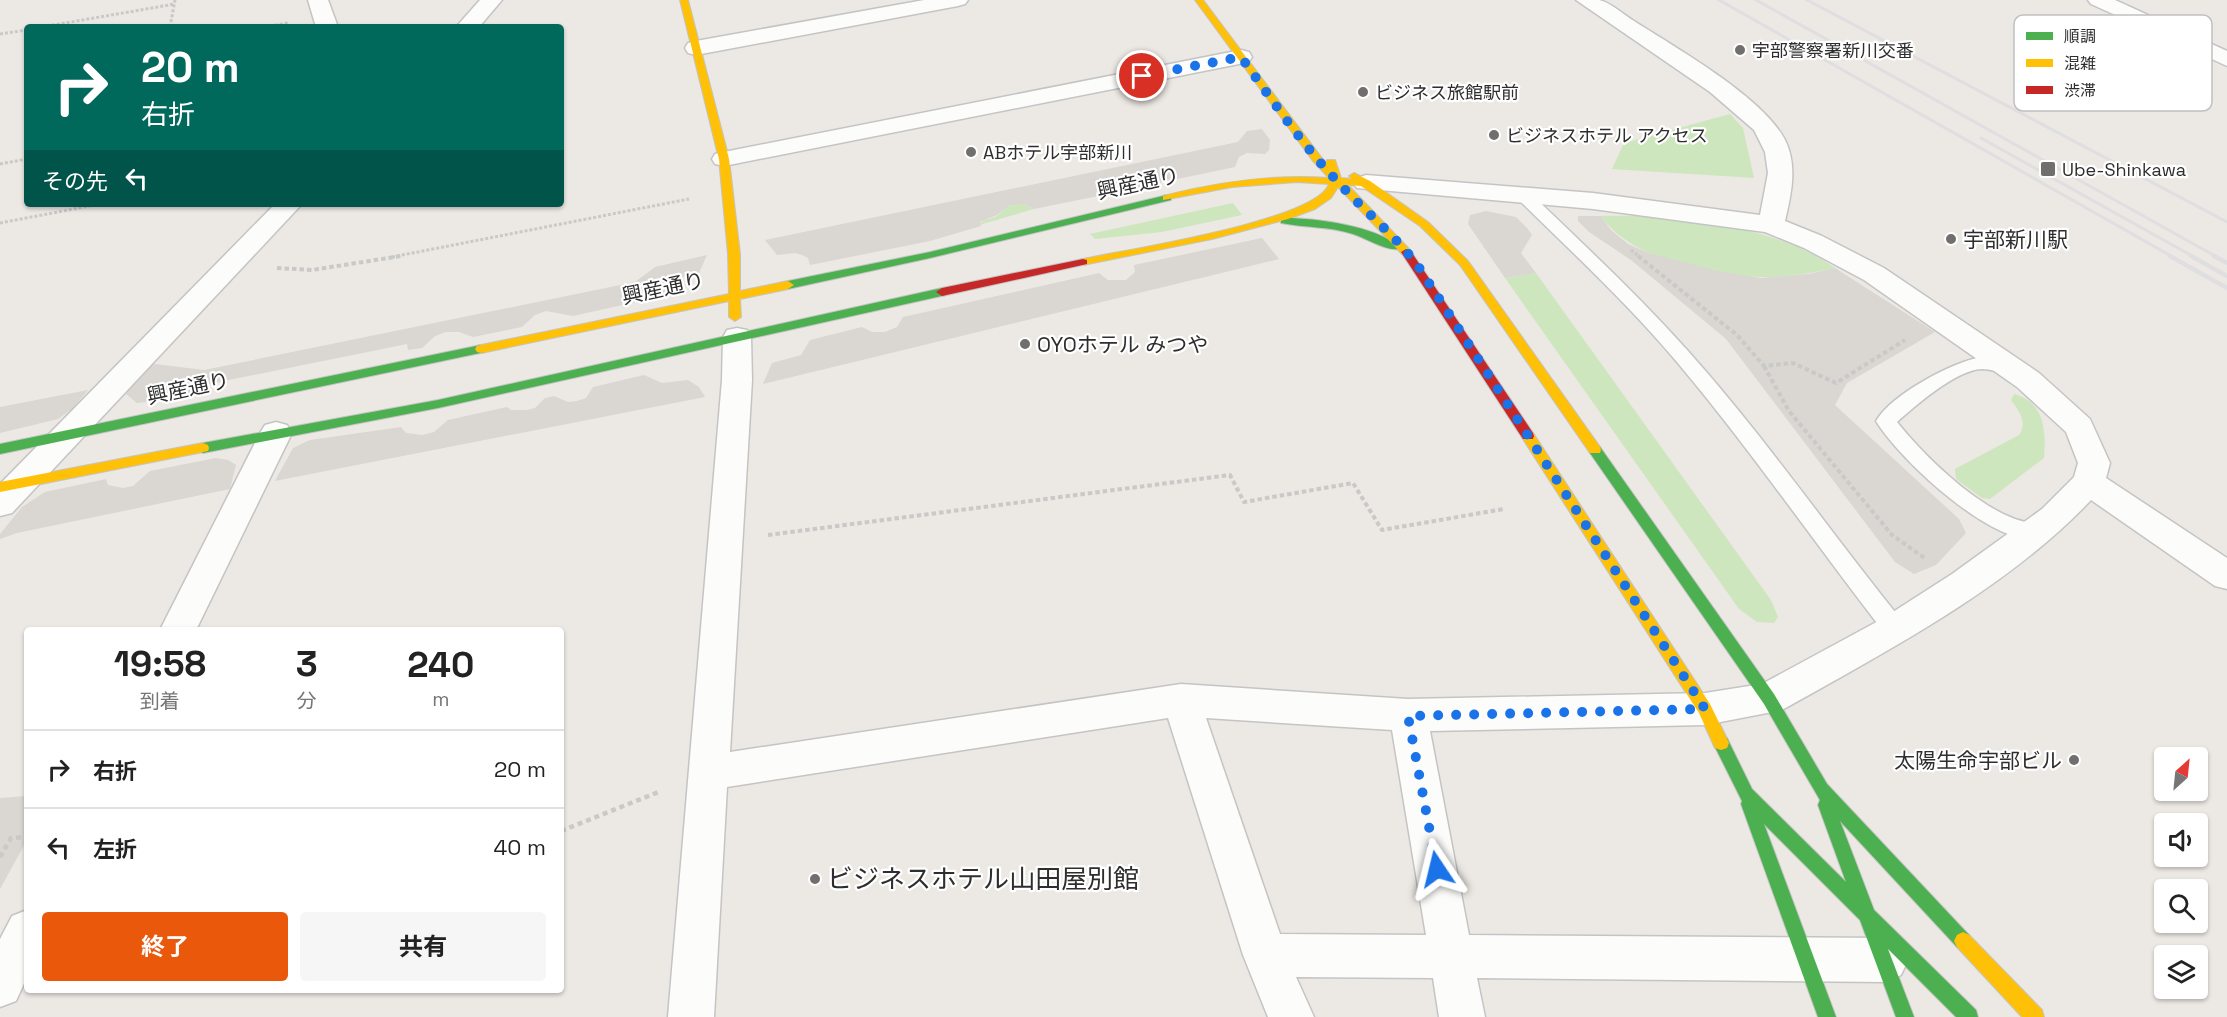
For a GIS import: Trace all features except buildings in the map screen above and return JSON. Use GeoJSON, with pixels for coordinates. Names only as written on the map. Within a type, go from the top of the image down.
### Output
{"type":"FeatureCollection","features":[{"type":"Feature","properties":{"kind":"street"},"geometry":{"type":"LineString","coordinates":[[318,0],[326,24]]}},
{"type":"Feature","properties":{"kind":"street"},"geometry":{"type":"LineString","coordinates":[[470,24],[492,0]]}},
{"type":"Feature","properties":{"kind":"street"},"geometry":{"type":"LineString","coordinates":[[684,0],[724,159],[734,254],[733,294],[737,337],[737,380],[691,1017]]}},
{"type":"Feature","properties":{"kind":"street"},"geometry":{"type":"LineString","coordinates":[[696,48],[958,0]]}},
{"type":"Feature","properties":{"kind":"street"},"geometry":{"type":"LineString","coordinates":[[1199,0],[1304,142],[1336,181],[1388,230],[1420,268],[1705,709],[1746,794],[1827,1017]]}},
{"type":"Feature","properties":{"kind":"street"},"geometry":{"type":"LineString","coordinates":[[1586,0],[1745,107],[1773,138],[1783,178],[1772,225]]}},
{"type":"Feature","properties":{"kind":"street"},"geometry":{"type":"LineString","coordinates":[[2098,0],[2131,15]]}},
{"type":"Feature","properties":{"kind":"street"},"geometry":{"type":"LineString","coordinates":[[2212,52],[2227,59]]}},
{"type":"Feature","properties":{"kind":"street"},"geometry":{"type":"LineString","coordinates":[[724,159],[1241,57]]}},
{"type":"Feature","properties":{"kind":"street"},"geometry":{"type":"LineString","coordinates":[[1304,142],[1330,162],[1366,183],[1414,217],[1445,242],[1464,263],[1769,699],[1821,789],[1886,960],[1905,1017]]}},
{"type":"Feature","properties":{"kind":"street"},"geometry":{"type":"LineString","coordinates":[[1232,184],[1264,176],[1292,164],[1302,153],[1304,142]]}},
{"type":"Feature","properties":{"kind":"street"},"geometry":{"type":"LineString","coordinates":[[6,491],[276,433],[438,404],[1263,223],[1305,210],[1321,202],[1331,192],[1336,181],[1336,172],[1330,162]]}},
{"type":"Feature","properties":{"kind":"street","name":"興産通り"},"geometry":{"type":"LineString","coordinates":[[0,449],[733,294],[930,255],[1056,223],[1232,184],[1297,179],[1366,183]]}},
{"type":"Feature","properties":{"kind":"street"},"geometry":{"type":"LineString","coordinates":[[708,773],[1181,700],[1408,716],[1705,709],[1769,699],[1895,629],[1964,584],[2054,518],[2089,482],[2094,464],[2079,427],[2028,380],[1874,273],[1813,242],[1772,225],[1690,212],[1366,183]]}},
{"type":"Feature","properties":{"kind":"street"},"geometry":{"type":"LineString","coordinates":[[1420,268],[1411,244],[1410,228],[1414,217],[1426,203],[1467,191]]}},
{"type":"Feature","properties":{"kind":"street"},"geometry":{"type":"LineString","coordinates":[[6,491],[231,267],[286,207]]}},
{"type":"Feature","properties":{"kind":"street"},"geometry":{"type":"LineString","coordinates":[[1263,223],[1295,220],[1348,228],[1394,248],[1420,268]]}},
{"type":"Feature","properties":{"kind":"street"},"geometry":{"type":"LineString","coordinates":[[179,627],[276,433]]}},
{"type":"Feature","properties":{"kind":"street"},"geometry":{"type":"LineString","coordinates":[[2089,482],[2227,576]]}},
{"type":"Feature","properties":{"kind":"street"},"geometry":{"type":"LineString","coordinates":[[1181,700],[1264,954],[1291,1017]]}},
{"type":"Feature","properties":{"kind":"street"},"geometry":{"type":"LineString","coordinates":[[1408,716],[1462,1017]]}},
{"type":"Feature","properties":{"kind":"street"},"geometry":{"type":"LineString","coordinates":[[1821,789],[2035,1017]]}},
{"type":"Feature","properties":{"kind":"street"},"geometry":{"type":"LineString","coordinates":[[1746,794],[1969,1017]]}},
{"type":"Feature","properties":{"kind":"street"},"geometry":{"type":"LineString","coordinates":[[0,986],[24,937]]}},
{"type":"Feature","properties":{"kind":"street"},"geometry":{"type":"LineString","coordinates":[[1264,954],[1886,960]]}},
{"type":"Feature","properties":{"kind":"lane"},"geometry":{"type":"LineString","coordinates":[[1524,196],[1634,303],[1682,356],[1760,450],[1841,561],[1895,629]]}},
{"type":"Feature","properties":{"kind":"lane"},"geometry":{"type":"LineString","coordinates":[[2008,367],[1981,363],[1962,367],[1899,409],[1886,421],[1898,438],[1975,506],[2007,524],[2035,532]]}},
{"type":"Feature","properties":{"kind":"path"},"geometry":{"type":"LineString","coordinates":[[58,24],[175,2],[171,24]]}},
{"type":"Feature","properties":{"kind":"path"},"geometry":{"type":"LineString","coordinates":[[0,34],[24,30]]}},
{"type":"Feature","properties":{"kind":"path"},"geometry":{"type":"LineString","coordinates":[[0,164],[24,160]]}},
{"type":"Feature","properties":{"kind":"path"},"geometry":{"type":"LineString","coordinates":[[231,267],[312,270],[424,252],[728,191]]}},
{"type":"Feature","properties":{"kind":"path"},"geometry":{"type":"LineString","coordinates":[[0,222],[83,207]]}},
{"type":"Feature","properties":{"kind":"path"},"geometry":{"type":"LineString","coordinates":[[1629,248],[1737,335],[1764,366],[1789,411],[1892,535],[1936,566]]}},
{"type":"Feature","properties":{"kind":"path"},"geometry":{"type":"LineString","coordinates":[[1764,366],[1793,363],[1836,383],[1907,339]]}},
{"type":"Feature","properties":{"kind":"path"},"geometry":{"type":"LineString","coordinates":[[725,541],[1230,475],[1244,502],[1353,483],[1382,530],[1504,509]]}},
{"type":"Feature","properties":{"kind":"path"},"geometry":{"type":"LineString","coordinates":[[564,830],[708,773]]}},
{"type":"Feature","properties":{"kind":"path"},"geometry":{"type":"LineString","coordinates":[[0,857],[10,838],[24,837]]}},
{"type":"Feature","properties":{"kind":"green space"},"geometry":{"type":"Polygon","coordinates":[[[1730,114],[1743,128],[1754,178],[1612,169],[1624,143],[1730,114]]]}},
{"type":"Feature","properties":{"kind":"green space"},"geometry":{"type":"Polygon","coordinates":[[[1233,203],[1242,215],[1162,232],[1095,239],[1090,234],[1233,203]]]}},
{"type":"Feature","properties":{"kind":"green space"},"geometry":{"type":"Polygon","coordinates":[[[1024,204],[1034,209],[979,225],[997,216],[1011,205],[1024,204]]]}},
{"type":"Feature","properties":{"kind":"green space"},"geometry":{"type":"Polygon","coordinates":[[[1601,216],[1660,217],[1723,225],[1783,241],[1835,268],[1799,275],[1771,277],[1742,276],[1697,269],[1652,254],[1631,244],[1614,231],[1601,216]]]}},
{"type":"Feature","properties":{"kind":"green space"},"geometry":{"type":"Polygon","coordinates":[[[1536,273],[1771,600],[1778,617],[1774,623],[1757,622],[1739,609],[1505,278],[1536,273]]]}},
{"type":"Feature","properties":{"kind":"green space"},"geometry":{"type":"Polygon","coordinates":[[[2014,394],[2024,398],[2038,411],[2044,428],[2044,458],[1990,499],[1982,498],[1956,479],[1955,469],[2019,435],[2023,421],[2011,400],[2014,394]]]}},
{"type":"Feature","properties":{"kind":"shaded area"},"geometry":{"type":"Polygon","coordinates":[[[1262,129],[1270,140],[1269,150],[1265,154],[1247,153],[1239,157],[1235,167],[1139,187],[1125,181],[1102,186],[1096,192],[1098,196],[1034,209],[1024,204],[1010,205],[997,215],[980,222],[981,226],[930,241],[810,265],[808,258],[802,255],[795,253],[777,255],[765,240],[1238,142],[1247,131],[1262,129]]]}},
{"type":"Feature","properties":{"kind":"shaded area"},"geometry":{"type":"Polygon","coordinates":[[[1486,211],[1516,217],[1527,228],[1532,235],[1521,253],[1536,273],[1505,278],[1468,224],[1470,215],[1486,211]]]}},
{"type":"Feature","properties":{"kind":"shaded area"},"geometry":{"type":"Polygon","coordinates":[[[1578,216],[1601,216],[1611,230],[1628,244],[1649,253],[1718,271],[1761,278],[1809,274],[1835,268],[1935,332],[1847,383],[1835,405],[1959,519],[1966,533],[1936,565],[1914,574],[1895,562],[1726,339],[1631,260],[1589,232],[1578,221],[1578,216]]]}},
{"type":"Feature","properties":{"kind":"shaded area"},"geometry":{"type":"Polygon","coordinates":[[[1262,238],[1279,259],[763,384],[772,363],[801,355],[810,340],[862,327],[872,332],[885,332],[897,327],[903,317],[1099,273],[1108,280],[1126,280],[1135,272],[1134,265],[1262,238]]]}},
{"type":"Feature","properties":{"kind":"shaded area"},"geometry":{"type":"Polygon","coordinates":[[[707,255],[699,273],[674,279],[666,286],[664,295],[645,300],[573,316],[546,311],[535,315],[522,327],[473,337],[459,332],[446,332],[435,336],[422,348],[408,350],[407,344],[199,386],[196,393],[155,401],[137,403],[126,394],[147,363],[204,370],[635,282],[655,267],[707,255]]]}},
{"type":"Feature","properties":{"kind":"shaded area"},"geometry":{"type":"Polygon","coordinates":[[[644,375],[662,383],[688,380],[699,387],[705,397],[275,481],[293,448],[310,440],[401,427],[406,433],[422,435],[434,432],[448,420],[507,407],[511,410],[527,410],[535,408],[545,398],[554,396],[568,402],[577,401],[586,398],[593,387],[644,375]]]}},
{"type":"Feature","properties":{"kind":"shaded area"},"geometry":{"type":"Polygon","coordinates":[[[88,390],[73,408],[58,419],[0,433],[0,407],[88,390]]]}},
{"type":"Feature","properties":{"kind":"shaded area"},"geometry":{"type":"Polygon","coordinates":[[[216,458],[228,460],[236,465],[230,489],[17,533],[0,539],[0,534],[22,507],[45,492],[106,479],[108,485],[123,488],[133,486],[150,471],[216,458]]]}},
{"type":"Feature","properties":{"kind":"shaded area"},"geometry":{"type":"Polygon","coordinates":[[[24,796],[24,845],[0,889],[0,798],[24,796]]]}},
{"type":"Feature","properties":{"kind":"railway"},"geometry":{"type":"LineString","coordinates":[[1719,0],[2173,257]]}},
{"type":"Feature","properties":{"kind":"railway"},"geometry":{"type":"LineString","coordinates":[[1756,0],[2217,257]]}},
{"type":"Feature","properties":{"kind":"railway"},"geometry":{"type":"LineString","coordinates":[[1807,0],[2014,109]]}},
{"type":"Feature","properties":{"kind":"railway"},"geometry":{"type":"LineString","coordinates":[[2017,111],[2227,222]]}},
{"type":"Feature","properties":{"kind":"railway"},"geometry":{"type":"LineString","coordinates":[[1981,138],[2194,257]]}},
{"type":"Feature","properties":{"kind":"railway"},"geometry":{"type":"LineString","coordinates":[[2170,256],[2227,288]]}},
{"type":"Feature","properties":{"kind":"railway"},"geometry":{"type":"LineString","coordinates":[[2191,256],[2227,276]]}},
{"type":"Feature","properties":{"kind":"railway"},"geometry":{"type":"LineString","coordinates":[[2214,256],[2227,263]]}},
{"type":"Feature","properties":{"kind":"traffic: fast"},"geometry":{"type":"LineString","coordinates":[[788,285],[930,255],[1167,198]]}},
{"type":"Feature","properties":{"kind":"traffic: fast"},"geometry":{"type":"LineString","coordinates":[[1285,221],[1314,222],[1341,227],[1394,247]]}},
{"type":"Feature","properties":{"kind":"traffic: fast"},"geometry":{"type":"LineString","coordinates":[[203,448],[438,404],[942,292]]}},
{"type":"Feature","properties":{"kind":"traffic: fast"},"geometry":{"type":"LineString","coordinates":[[0,449],[481,349]]}},
{"type":"Feature","properties":{"kind":"traffic: fast"},"geometry":{"type":"LineString","coordinates":[[1595,450],[1769,699],[1821,789],[1963,941]]}},
{"type":"Feature","properties":{"kind":"traffic: fast"},"geometry":{"type":"LineString","coordinates":[[1721,743],[1746,794],[1969,1017]]}},
{"type":"Feature","properties":{"kind":"traffic: fast"},"geometry":{"type":"LineString","coordinates":[[1749,804],[1827,1017]]}},
{"type":"Feature","properties":{"kind":"traffic: fast"},"geometry":{"type":"LineString","coordinates":[[1826,805],[1905,1017]]}},
{"type":"Feature","properties":{"kind":"traffic: slow"},"geometry":{"type":"LineString","coordinates":[[684,0],[724,159],[734,254],[735,317]]}},
{"type":"Feature","properties":{"kind":"traffic: slow"},"geometry":{"type":"LineString","coordinates":[[1199,0],[1317,159],[1406,252]]}},
{"type":"Feature","properties":{"kind":"traffic: slow"},"geometry":{"type":"LineString","coordinates":[[1083,262],[1212,236],[1284,217],[1311,206],[1327,196],[1334,184],[1331,162]]}},
{"type":"Feature","properties":{"kind":"traffic: slow"},"geometry":{"type":"LineString","coordinates":[[1354,176],[1424,224],[1464,263],[1595,450]]}},
{"type":"Feature","properties":{"kind":"traffic: slow"},"geometry":{"type":"LineString","coordinates":[[1167,198],[1232,184],[1297,179],[1366,183]]}},
{"type":"Feature","properties":{"kind":"traffic: slow"},"geometry":{"type":"LineString","coordinates":[[481,349],[788,285]]}},
{"type":"Feature","properties":{"kind":"traffic: slow"},"geometry":{"type":"LineString","coordinates":[[1528,436],[1705,709],[1721,743]]}},
{"type":"Feature","properties":{"kind":"traffic: slow"},"geometry":{"type":"LineString","coordinates":[[0,487],[203,448]]}},
{"type":"Feature","properties":{"kind":"traffic: slow"},"geometry":{"type":"LineString","coordinates":[[1963,941],[2035,1017]]}},
{"type":"Feature","properties":{"kind":"traffic: jam"},"geometry":{"type":"LineString","coordinates":[[1406,252],[1528,436]]}},
{"type":"Feature","properties":{"kind":"traffic: jam"},"geometry":{"type":"LineString","coordinates":[[942,292],[1083,262]]}},
{"type":"Feature","properties":{"kind":"place","name":"宇部警察署新川交番"},"geometry":{"type":"Point","coordinates":[1740,50]}},
{"type":"Feature","properties":{"kind":"place","name":"ビジネス旅館駅前"},"geometry":{"type":"Point","coordinates":[1363,92]}},
{"type":"Feature","properties":{"kind":"place","name":"ビジネスホテル アクセス"},"geometry":{"type":"Point","coordinates":[1494,135]}},
{"type":"Feature","properties":{"kind":"place","name":"ABホテル宇部新川"},"geometry":{"type":"Point","coordinates":[971,152]}},
{"type":"Feature","properties":{"kind":"place","name":"Ube-Shinkawa"},"geometry":{"type":"Point","coordinates":[2048,169]}},
{"type":"Feature","properties":{"kind":"place","name":"宇部新川駅"},"geometry":{"type":"Point","coordinates":[1951,239]}},
{"type":"Feature","properties":{"kind":"place","name":"OYOホテル みつや"},"geometry":{"type":"Point","coordinates":[1025,344]}},
{"type":"Feature","properties":{"kind":"place","name":"太陽生命宇部ビル"},"geometry":{"type":"Point","coordinates":[2074,760]}},
{"type":"Feature","properties":{"kind":"place","name":"ビジネスホテル山田屋別館"},"geometry":{"type":"Point","coordinates":[815,879]}},
{"type":"Feature","properties":{"kind":"route"},"geometry":{"type":"LineString","coordinates":[[1142,76],[1241,57],[1336,181],[1388,230],[1418,266],[1705,709],[1408,716],[1437,869]]}}]}
